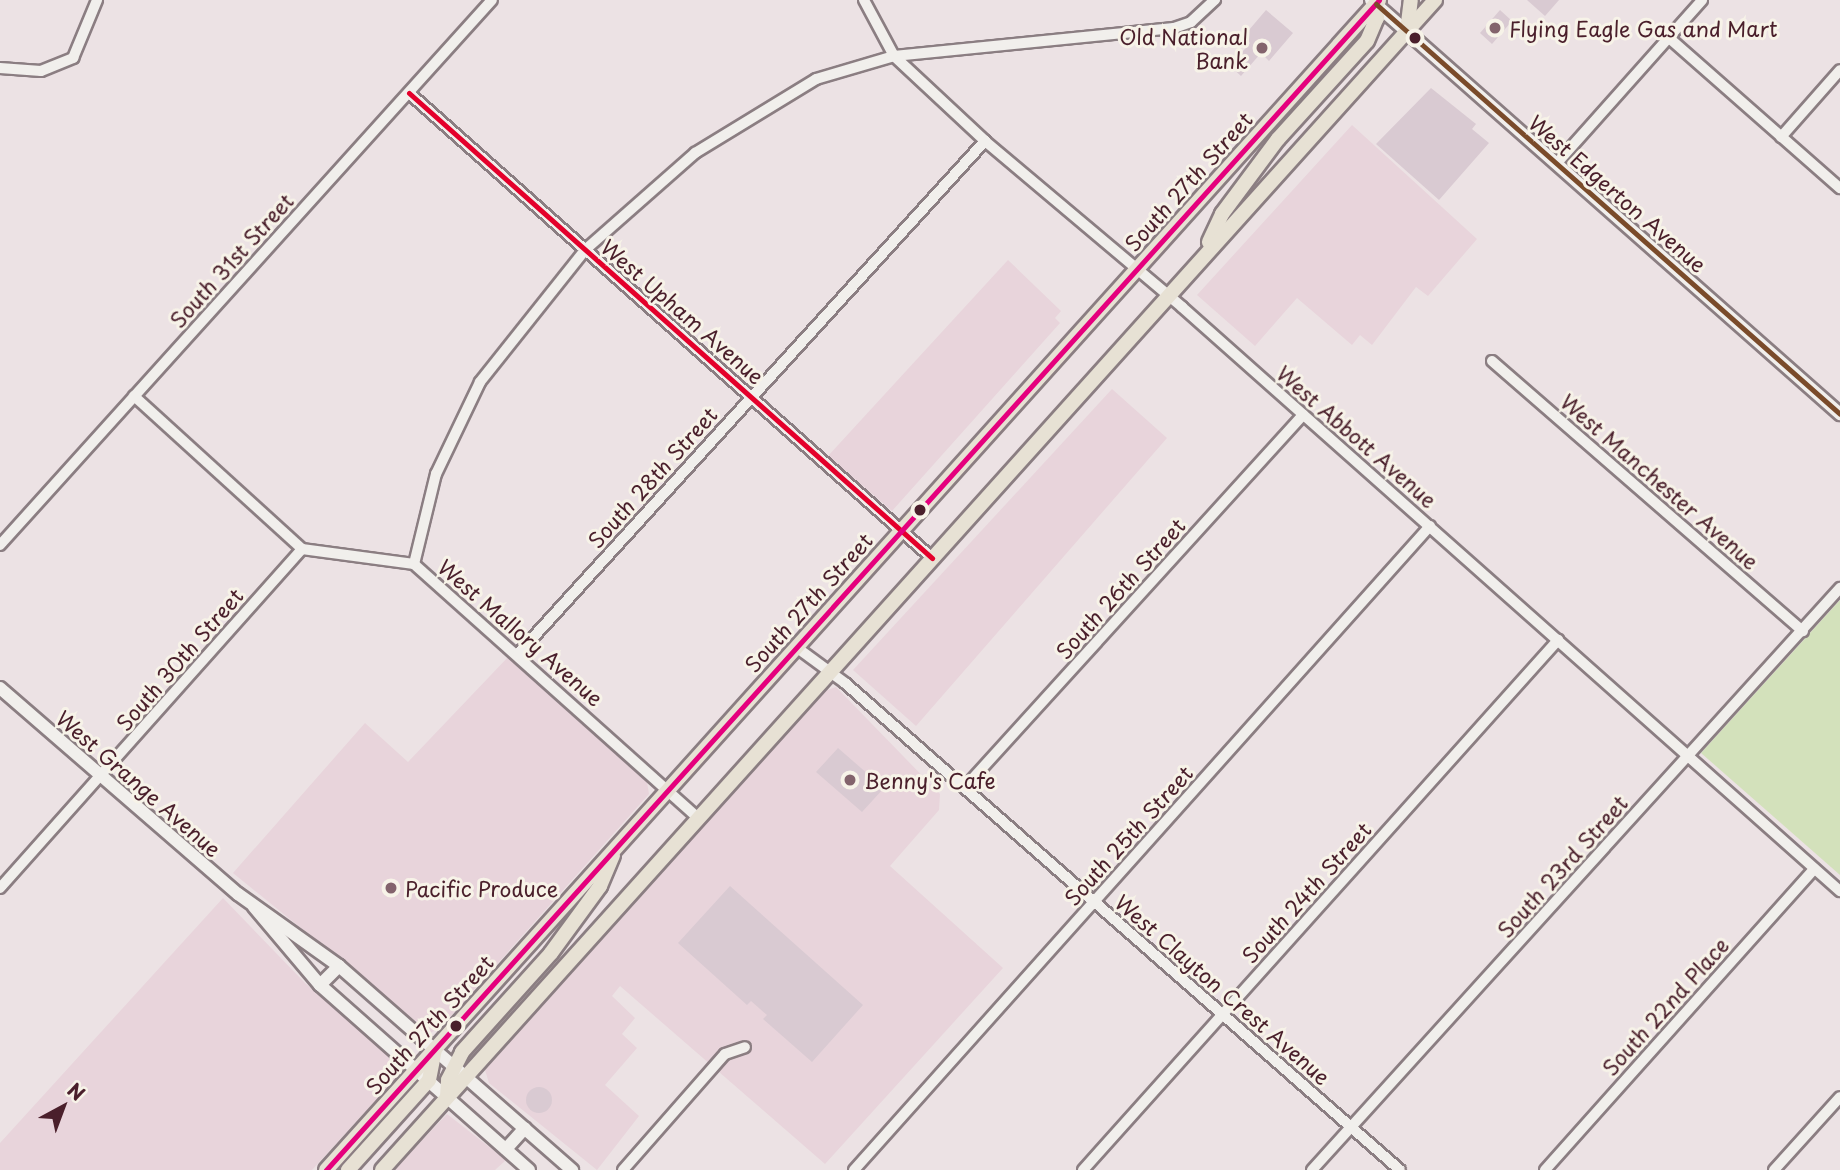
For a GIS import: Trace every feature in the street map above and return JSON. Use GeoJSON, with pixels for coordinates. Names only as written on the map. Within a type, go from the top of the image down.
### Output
{"type":"FeatureCollection","features":[{"type":"Feature","properties":{"kind":"main road"},"geometry":{"type":"LineString","coordinates":[[1407,32],[1411,0]]}},
{"type":"Feature","properties":{"kind":"main road"},"geometry":{"type":"LineString","coordinates":[[460,1070],[698,818],[1435,0]]}},
{"type":"Feature","properties":{"kind":"main road"},"geometry":{"type":"LineString","coordinates":[[1203,256],[1222,214],[1278,139],[1367,41],[1377,18],[1375,1]]}},
{"type":"Feature","properties":{"kind":"main road","name":"South 27th Street"},"geometry":{"type":"LineString","coordinates":[[326,1170],[1136,271],[1375,1]]}},
{"type":"Feature","properties":{"kind":"main road"},"geometry":{"type":"LineString","coordinates":[[382,1170],[447,1096],[460,1070],[600,886],[617,846]]}},
{"type":"Feature","properties":{"kind":"main road"},"geometry":{"type":"LineString","coordinates":[[348,1170],[429,1080],[435,1048]]}},
{"type":"Feature","properties":{"kind":"street"},"geometry":{"type":"LineString","coordinates":[[0,68],[41,71],[73,58],[97,0]]}},
{"type":"Feature","properties":{"kind":"street","name":"South 31st Street"},"geometry":{"type":"LineString","coordinates":[[0,545],[492,0]]}},
{"type":"Feature","properties":{"kind":"street","name":"West Abbott Avenue"},"geometry":{"type":"LineString","coordinates":[[864,0],[894,55],[985,141],[1168,296],[1840,891]]}},
{"type":"Feature","properties":{"kind":"street"},"geometry":{"type":"LineString","coordinates":[[414,564],[436,474],[480,382],[585,250],[695,153],[816,79],[894,55],[1174,28],[1191,22],[1214,0]]}},
{"type":"Feature","properties":{"kind":"street"},"geometry":{"type":"LineString","coordinates":[[1557,163],[1702,0]]}},
{"type":"Feature","properties":{"kind":"street","name":"West Edgerton Avenue"},"geometry":{"type":"LineString","coordinates":[[1375,1],[1840,414]]}},
{"type":"Feature","properties":{"kind":"street"},"geometry":{"type":"LineString","coordinates":[[1668,37],[1840,188]]}},
{"type":"Feature","properties":{"kind":"street"},"geometry":{"type":"LineString","coordinates":[[1781,137],[1840,70]]}},
{"type":"Feature","properties":{"kind":"street","name":"West Upham Avenue"},"geometry":{"type":"LineString","coordinates":[[409,93],[932,558]]}},
{"type":"Feature","properties":{"kind":"street","name":"South 28th Street"},"geometry":{"type":"LineString","coordinates":[[518,654],[985,141]]}},
{"type":"Feature","properties":{"kind":"street","name":"West Manchester Avenue"},"geometry":{"type":"LineString","coordinates":[[1492,361],[1803,631]]}},
{"type":"Feature","properties":{"kind":"street"},"geometry":{"type":"LineString","coordinates":[[134,396],[302,548]]}},
{"type":"Feature","properties":{"kind":"street","name":"South 26th Street"},"geometry":{"type":"LineString","coordinates":[[965,787],[1303,415]]}},
{"type":"Feature","properties":{"kind":"street","name":"South 25th Street"},"geometry":{"type":"LineString","coordinates":[[854,1170],[1430,526]]}},
{"type":"Feature","properties":{"kind":"street","name":"West Mallory Avenue"},"geometry":{"type":"LineString","coordinates":[[302,548],[414,564],[518,654],[698,818]]}},
{"type":"Feature","properties":{"kind":"street","name":"South 30th Street"},"geometry":{"type":"LineString","coordinates":[[0,888],[302,548]]}},
{"type":"Feature","properties":{"kind":"street","name":"South 23rd Street"},"geometry":{"type":"LineString","coordinates":[[1312,1170],[1840,588]]}},
{"type":"Feature","properties":{"kind":"street","name":"South 24th Street"},"geometry":{"type":"LineString","coordinates":[[1083,1170],[1558,640]]}},
{"type":"Feature","properties":{"kind":"street","name":"West Clayton Crest Avenue"},"geometry":{"type":"LineString","coordinates":[[796,647],[831,671],[965,787],[1400,1170]]}},
{"type":"Feature","properties":{"kind":"street","name":"West Grange Avenue"},"geometry":{"type":"LineString","coordinates":[[0,688],[254,907],[339,966],[572,1170]]}},
{"type":"Feature","properties":{"kind":"street","name":"South 22nd Place"},"geometry":{"type":"LineString","coordinates":[[1545,1170],[1814,869]]}},
{"type":"Feature","properties":{"kind":"street","name":"West Grange Avenue"},"geometry":{"type":"LineString","coordinates":[[254,907],[320,985],[529,1170]]}},
{"type":"Feature","properties":{"kind":"street"},"geometry":{"type":"LineString","coordinates":[[320,985],[339,966]]}},
{"type":"Feature","properties":{"kind":"street"},"geometry":{"type":"LineString","coordinates":[[623,1170],[725,1054],[745,1047]]}},
{"type":"Feature","properties":{"kind":"street"},"geometry":{"type":"LineString","coordinates":[[1774,1170],[1840,1097]]}},
{"type":"Feature","properties":{"kind":"street"},"geometry":{"type":"LineString","coordinates":[[506,1149],[525,1128]]}},
{"type":"Feature","properties":{"kind":"shaded area"},"geometry":{"type":"Polygon","coordinates":[[[1352,125],[1477,239],[1428,296],[1416,287],[1372,345],[1360,335],[1352,345],[1297,298],[1255,346],[1197,295],[1352,125]]]}},
{"type":"Feature","properties":{"kind":"shaded area"},"geometry":{"type":"Polygon","coordinates":[[[1008,260],[1061,311],[1055,318],[1060,323],[892,511],[828,456],[1008,260]]]}},
{"type":"Feature","properties":{"kind":"shaded area"},"geometry":{"type":"Polygon","coordinates":[[[1112,389],[1167,438],[916,726],[853,670],[1112,389]]]}},
{"type":"Feature","properties":{"kind":"shaded area"},"geometry":{"type":"Polygon","coordinates":[[[510,655],[607,741],[647,782],[649,794],[440,1028],[430,1033],[233,873],[365,723],[408,762],[510,655]]]}},
{"type":"Feature","properties":{"kind":"shaded area"},"geometry":{"type":"Polygon","coordinates":[[[836,687],[940,794],[939,810],[890,866],[1003,968],[825,1164],[620,986],[612,996],[635,1018],[622,1034],[637,1048],[605,1085],[639,1116],[597,1170],[489,1083],[485,1070],[825,691],[836,687]]]}},
{"type":"Feature","properties":{"kind":"shaded area"},"geometry":{"type":"Polygon","coordinates":[[[223,898],[305,983],[395,1061],[396,1078],[312,1170],[0,1170],[0,1143],[223,898]]]}},
{"type":"Feature","properties":{"kind":"shaded area"},"geometry":{"type":"Polygon","coordinates":[[[447,1114],[506,1160],[495,1170],[394,1170],[447,1114]]]}},
{"type":"Feature","properties":{"kind":"green space"},"geometry":{"type":"Polygon","coordinates":[[[1840,600],[1840,875],[1701,753],[1840,600]]]}},
{"type":"Feature","properties":{"kind":"building"},"geometry":{"type":"Polygon","coordinates":[[[1527,0],[1559,0],[1545,16],[1527,0]]]}},
{"type":"Feature","properties":{"kind":"building","name":"Old National Bank"},"geometry":{"type":"Polygon","coordinates":[[[1266,10],[1293,33],[1269,61],[1261,53],[1241,76],[1230,66],[1250,43],[1243,37],[1266,10]]]}},
{"type":"Feature","properties":{"kind":"building","name":"Flying Eagle Gas and Mart"},"geometry":{"type":"Polygon","coordinates":[[[1500,10],[1512,21],[1492,44],[1480,33],[1500,10]]]}},
{"type":"Feature","properties":{"kind":"building"},"geometry":{"type":"Polygon","coordinates":[[[1431,88],[1476,124],[1472,129],[1489,143],[1439,200],[1376,144],[1431,88]]]}},
{"type":"Feature","properties":{"kind":"building","name":"Benny's Cafe"},"geometry":{"type":"Polygon","coordinates":[[[838,748],[884,788],[862,812],[816,772],[838,748]]]}},
{"type":"Feature","properties":{"kind":"building"},"geometry":{"type":"Polygon","coordinates":[[[730,886],[863,1005],[812,1062],[763,1019],[767,1015],[751,1001],[747,1005],[678,943],[730,886]]]}},
{"type":"Feature","properties":{"kind":"building"},"geometry":{"type":"Polygon","coordinates":[[[539,1087],[548,1091],[552,1100],[548,1109],[539,1113],[530,1109],[526,1100],[530,1091],[539,1087]]]}},
{"type":"Feature","properties":{"kind":"transit line"},"geometry":{"type":"LineString","coordinates":[[326,1170],[1379,0]]}},
{"type":"Feature","properties":{"kind":"transit line"},"geometry":{"type":"LineString","coordinates":[[1376,4],[1840,414]]}},
{"type":"Feature","properties":{"kind":"transit line"},"geometry":{"type":"LineString","coordinates":[[409,93],[932,558]]}},
{"type":"Feature","properties":{"kind":"place","name":"Flying Eagle Gas and Mart"},"geometry":{"type":"Point","coordinates":[1495,28]}},
{"type":"Feature","properties":{"kind":"place","name":"Old National Bank"},"geometry":{"type":"Point","coordinates":[1262,48]}},
{"type":"Feature","properties":{"kind":"place","name":"Benny's Cafe"},"geometry":{"type":"Point","coordinates":[850,780]}},
{"type":"Feature","properties":{"kind":"place","name":"Pacific Produce"},"geometry":{"type":"Point","coordinates":[391,888]}}]}
